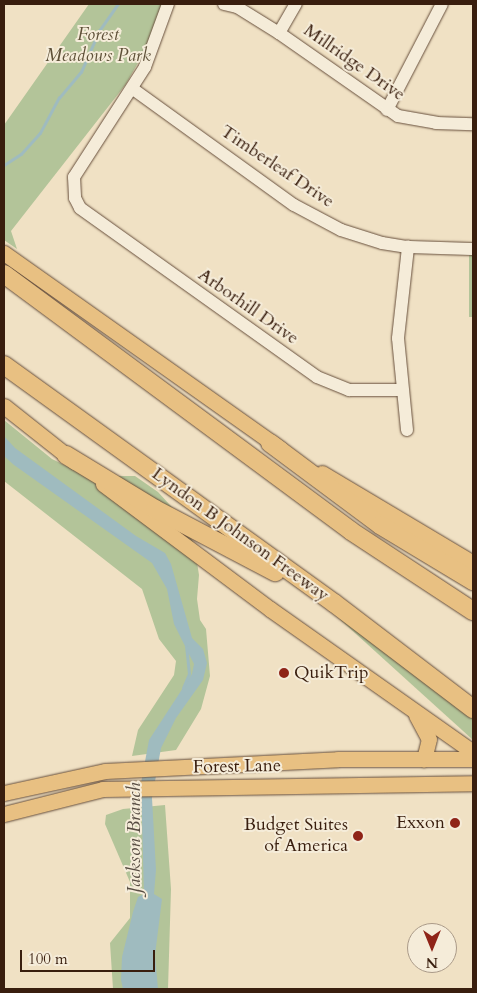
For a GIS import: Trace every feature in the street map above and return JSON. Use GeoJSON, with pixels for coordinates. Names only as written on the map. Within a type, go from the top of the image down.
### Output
{"type":"FeatureCollection","features":[{"type":"Feature","properties":{"kind":"highway"},"geometry":{"type":"LineString","coordinates":[[4,274],[184,410],[350,531],[473,611]]}},
{"type":"Feature","properties":{"kind":"highway","name":"Lyndon B Johnson Freeway"},"geometry":{"type":"LineString","coordinates":[[4,365],[334,604],[473,709]]}},
{"type":"Feature","properties":{"kind":"highway"},"geometry":{"type":"LineString","coordinates":[[270,443],[380,525],[473,581]]}},
{"type":"Feature","properties":{"kind":"highway"},"geometry":{"type":"LineString","coordinates":[[66,455],[155,509],[334,604]]}},
{"type":"Feature","properties":{"kind":"main road"},"geometry":{"type":"LineString","coordinates":[[4,253],[270,443],[473,564]]}},
{"type":"Feature","properties":{"kind":"main road"},"geometry":{"type":"LineString","coordinates":[[4,406],[184,547],[473,752]]}},
{"type":"Feature","properties":{"kind":"main road"},"geometry":{"type":"LineString","coordinates":[[407,704],[426,728],[429,739],[424,759]]}},
{"type":"Feature","properties":{"kind":"main road"},"geometry":{"type":"LineString","coordinates":[[450,735],[473,745]]}},
{"type":"Feature","properties":{"kind":"main road"},"geometry":{"type":"LineString","coordinates":[[330,784],[334,777],[378,775],[393,759]]}},
{"type":"Feature","properties":{"kind":"main road","name":"Forest Lane"},"geometry":{"type":"LineString","coordinates":[[4,794],[105,771],[393,759],[473,759]]}},
{"type":"Feature","properties":{"kind":"main road","name":"Forest Lane"},"geometry":{"type":"LineString","coordinates":[[4,814],[108,788],[473,783]]}},
{"type":"Feature","properties":{"kind":"street"},"geometry":{"type":"LineString","coordinates":[[132,89],[156,43],[168,4]]}},
{"type":"Feature","properties":{"kind":"street","name":"Millridge Drive"},"geometry":{"type":"LineString","coordinates":[[224,4],[237,7],[279,32],[387,110],[436,123],[473,124]]}},
{"type":"Feature","properties":{"kind":"street"},"geometry":{"type":"LineString","coordinates":[[279,32],[296,4]]}},
{"type":"Feature","properties":{"kind":"street"},"geometry":{"type":"LineString","coordinates":[[387,110],[442,4]]}},
{"type":"Feature","properties":{"kind":"street","name":"Arborhill Drive"},"geometry":{"type":"LineString","coordinates":[[132,89],[74,176],[75,198],[87,215],[317,377],[349,390],[402,390]]}},
{"type":"Feature","properties":{"kind":"street","name":"Timberleaf Drive"},"geometry":{"type":"LineString","coordinates":[[132,89],[312,216],[360,237],[408,247],[473,249]]}},
{"type":"Feature","properties":{"kind":"street"},"geometry":{"type":"LineString","coordinates":[[407,430],[402,390],[399,317],[408,247]]}},
{"type":"Feature","properties":{"kind":"green space","name":"Forest Meadows Park"},"geometry":{"type":"Polygon","coordinates":[[[89,4],[162,4],[153,36],[126,84],[11,231],[17,249],[4,240],[4,125],[89,4]]]}},
{"type":"Feature","properties":{"kind":"green space"},"geometry":{"type":"Polygon","coordinates":[[[469,254],[473,254],[473,317],[469,317],[469,254]]]}},
{"type":"Feature","properties":{"kind":"green space"},"geometry":{"type":"Polygon","coordinates":[[[4,420],[52,459],[87,476],[135,476],[158,492],[181,517],[194,544],[199,575],[197,599],[200,620],[206,629],[210,676],[201,709],[176,750],[132,756],[138,730],[174,675],[176,661],[159,639],[142,589],[4,481],[4,420]]]}},
{"type":"Feature","properties":{"kind":"green space"},"geometry":{"type":"Polygon","coordinates":[[[250,538],[473,698],[473,740],[250,538]]]}},
{"type":"Feature","properties":{"kind":"green space"},"geometry":{"type":"Polygon","coordinates":[[[165,805],[171,889],[168,989],[113,989],[110,943],[130,918],[130,882],[105,824],[106,815],[123,809],[165,805]]]}},
{"type":"Feature","properties":{"kind":"water"},"geometry":{"type":"Polygon","coordinates":[[[4,436],[15,448],[136,536],[165,553],[171,564],[192,638],[203,649],[207,663],[203,680],[176,718],[161,748],[152,798],[156,870],[154,894],[162,899],[155,955],[158,989],[123,989],[121,980],[122,957],[133,912],[138,897],[144,894],[141,783],[149,740],[192,674],[194,664],[174,624],[167,589],[152,563],[14,465],[4,456],[4,436]]]}},
{"type":"Feature","properties":{"kind":"waterway","name":"Jackson Branch"},"geometry":{"type":"LineString","coordinates":[[4,165],[21,154],[40,133],[59,98],[81,72],[99,31],[118,4]]}},
{"type":"Feature","properties":{"kind":"waterway","name":"Jackson Branch"},"geometry":{"type":"LineString","coordinates":[[183,688],[189,674],[186,647]]}},
{"type":"Feature","properties":{"kind":"place","name":"QuikTrip"},"geometry":{"type":"Point","coordinates":[284,673]}},
{"type":"Feature","properties":{"kind":"place","name":"Exxon"},"geometry":{"type":"Point","coordinates":[455,823]}},
{"type":"Feature","properties":{"kind":"place","name":"Budget Suites of America"},"geometry":{"type":"Point","coordinates":[358,836]}}]}
